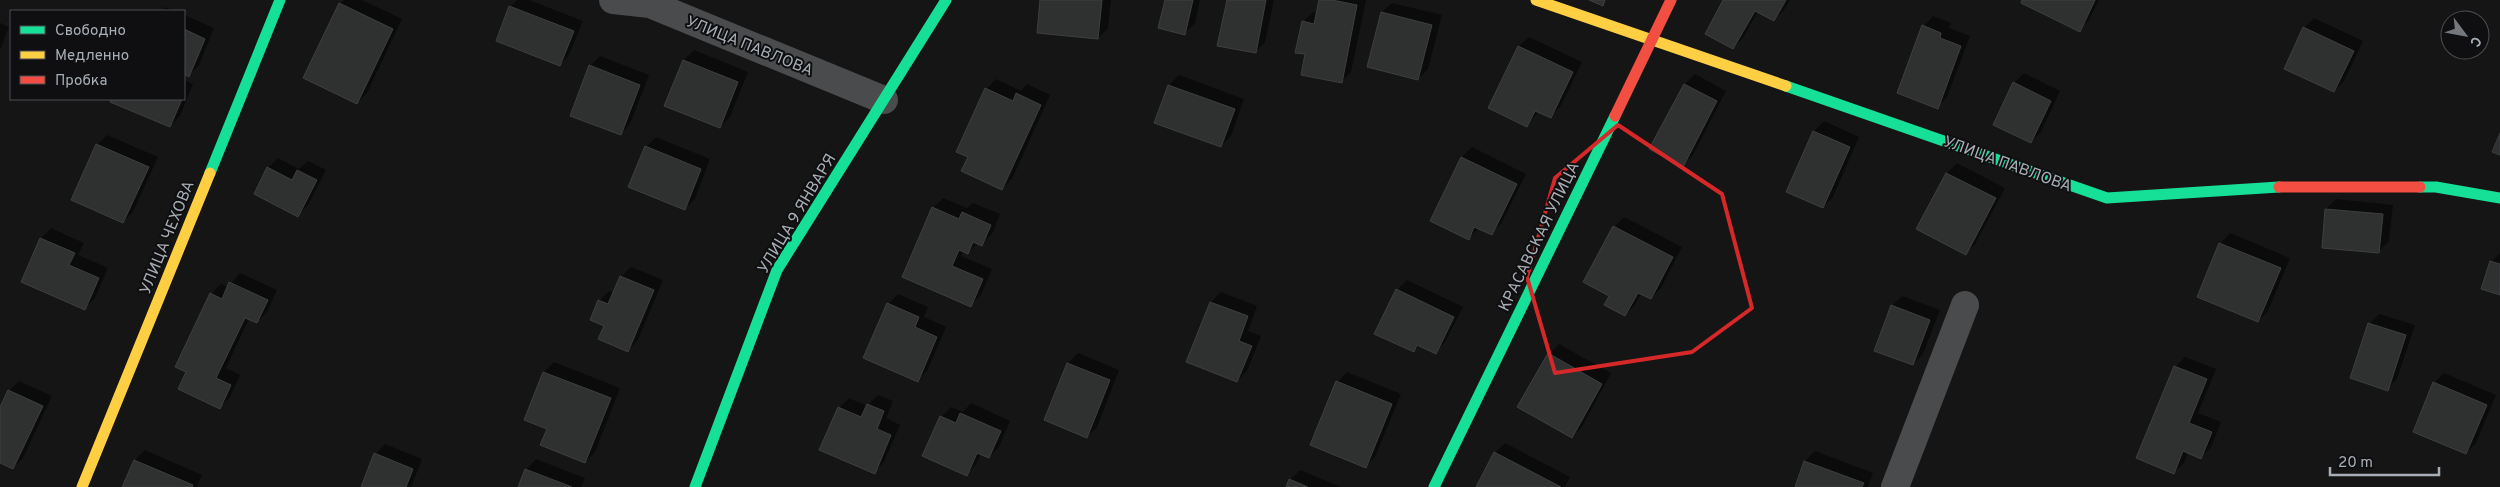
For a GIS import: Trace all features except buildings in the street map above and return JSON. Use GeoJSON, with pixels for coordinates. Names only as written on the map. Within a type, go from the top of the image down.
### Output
{"type":"FeatureCollection","features":[{"type":"Feature","properties":{"kind":"street","name":"УЛИЦА ЧЕХОВА"},"geometry":{"type":"LineString","coordinates":[[82,487],[280,0]]}},
{"type":"Feature","properties":{"kind":"street","name":"УЛИЦА ПАВЛОВА"},"geometry":{"type":"LineString","coordinates":[[613,0],[651,2],[884,100]]}},
{"type":"Feature","properties":{"kind":"street","name":"УЛИЦА 9 ЯНВАРЯ"},"geometry":{"type":"LineString","coordinates":[[695,487],[777,270],[946,0]]}},
{"type":"Feature","properties":{"kind":"street","name":"УЛИЦА ПАВЛОВА"},"geometry":{"type":"LineString","coordinates":[[1536,0],[1968,148],[2107,198],[2264,187],[2436,186],[2500,198]]}},
{"type":"Feature","properties":{"kind":"street","name":"КРАСАВСКАЯ УЛИЦА"},"geometry":{"type":"LineString","coordinates":[[1434,487],[1671,0]]}},
{"type":"Feature","properties":{"kind":"street"},"geometry":{"type":"LineString","coordinates":[[1895,487],[1965,305]]}},
{"type":"Feature","properties":{"kind":"highlighted area"},"geometry":{"type":"Polygon","coordinates":[[[1618,125],[1722,194],[1752,308],[1692,352],[1555,373],[1527,277],[1555,178],[1618,125]]]}},
{"type":"Feature","properties":{"kind":"traffic: fast"},"geometry":{"type":"LineString","coordinates":[[210,173],[280,0]]}},
{"type":"Feature","properties":{"kind":"traffic: fast"},"geometry":{"type":"LineString","coordinates":[[695,487],[777,270],[946,0]]}},
{"type":"Feature","properties":{"kind":"traffic: fast"},"geometry":{"type":"LineString","coordinates":[[1786,86],[2107,198],[2279,187]]}},
{"type":"Feature","properties":{"kind":"traffic: fast"},"geometry":{"type":"LineString","coordinates":[[1434,487],[1615,116]]}},
{"type":"Feature","properties":{"kind":"traffic: fast"},"geometry":{"type":"LineString","coordinates":[[2420,187],[2436,187],[2500,198]]}},
{"type":"Feature","properties":{"kind":"traffic: slow"},"geometry":{"type":"LineString","coordinates":[[1536,0],[1786,86]]}},
{"type":"Feature","properties":{"kind":"traffic: slow"},"geometry":{"type":"LineString","coordinates":[[82,487],[210,173]]}},
{"type":"Feature","properties":{"kind":"traffic: jam"},"geometry":{"type":"LineString","coordinates":[[1615,116],[1671,0]]}},
{"type":"Feature","properties":{"kind":"traffic: jam"},"geometry":{"type":"LineString","coordinates":[[2279,187],[2420,187]]}}]}
